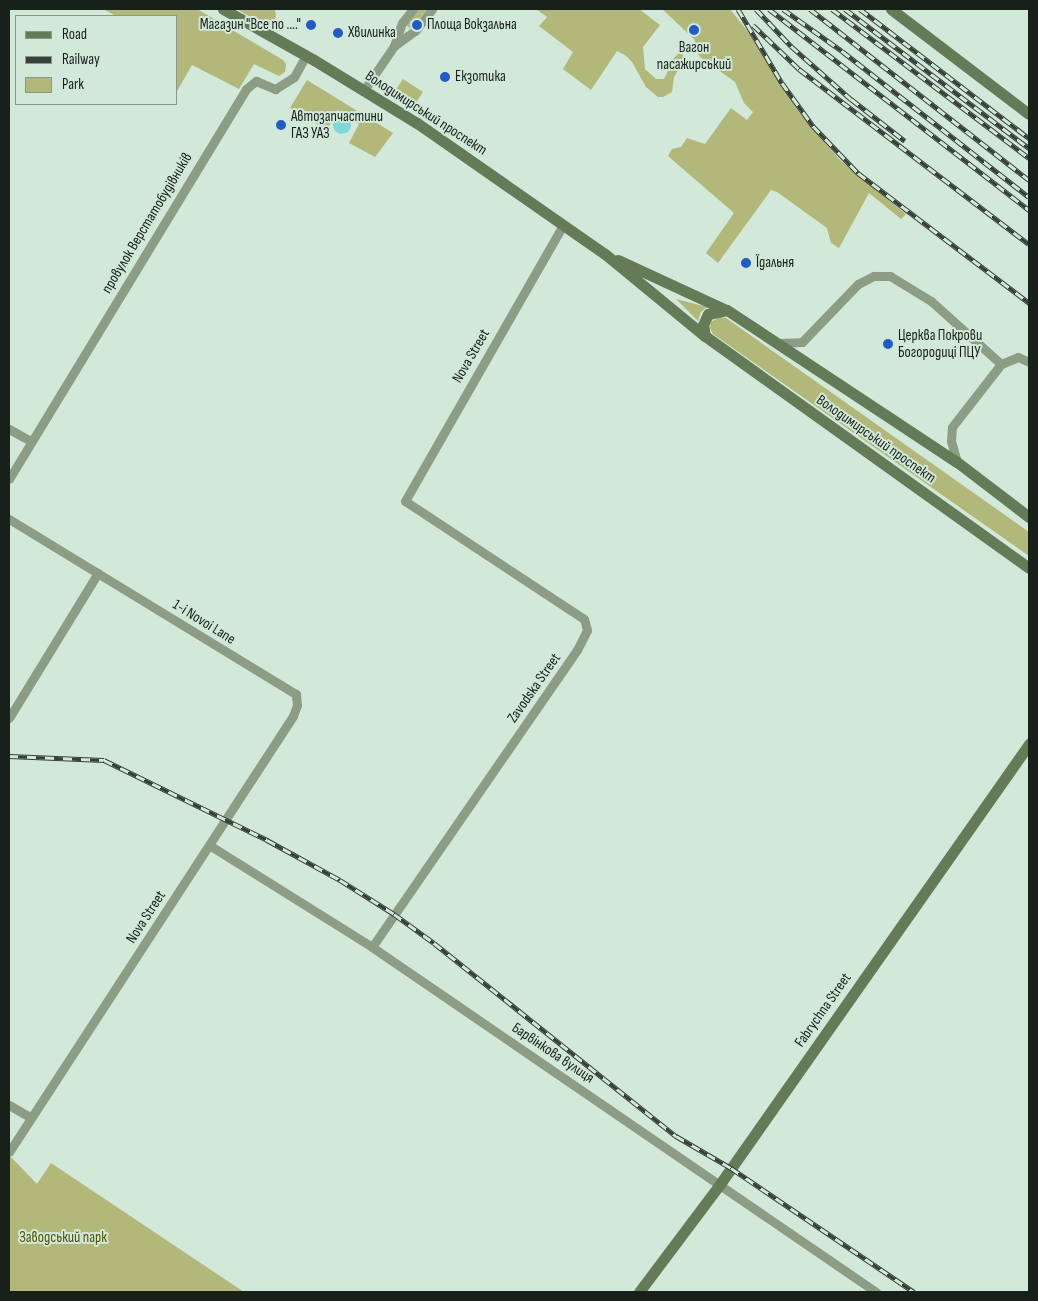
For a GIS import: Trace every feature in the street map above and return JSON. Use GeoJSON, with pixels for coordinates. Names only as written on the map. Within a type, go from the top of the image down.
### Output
{"type":"FeatureCollection","features":[{"type":"Feature","properties":{"kind":"main road","name":"Володимирський проспект"},"geometry":{"type":"LineString","coordinates":[[223,9],[306,55],[417,123],[605,254],[705,336],[1029,568]]}},
{"type":"Feature","properties":{"kind":"main road"},"geometry":{"type":"LineString","coordinates":[[891,9],[1029,114]]}},
{"type":"Feature","properties":{"kind":"main road","name":"Володимирський проспект"},"geometry":{"type":"LineString","coordinates":[[605,254],[726,310],[957,462],[1029,517]]}},
{"type":"Feature","properties":{"kind":"main road"},"geometry":{"type":"LineString","coordinates":[[705,336],[703,325],[708,314],[726,310]]}},
{"type":"Feature","properties":{"kind":"main road","name":"Fabrychna Street"},"geometry":{"type":"LineString","coordinates":[[639,1292],[720,1184],[1029,744]]}},
{"type":"Feature","properties":{"kind":"street"},"geometry":{"type":"LineString","coordinates":[[364,90],[394,46],[402,23],[413,9]]}},
{"type":"Feature","properties":{"kind":"street"},"geometry":{"type":"LineString","coordinates":[[394,46],[415,32],[432,9]]}},
{"type":"Feature","properties":{"kind":"street","name":"провулок Верстатобудівників"},"geometry":{"type":"LineString","coordinates":[[9,479],[246,89],[256,81],[274,89],[294,77],[306,55]]}},
{"type":"Feature","properties":{"kind":"street","name":"Nova Street"},"geometry":{"type":"LineString","coordinates":[[405,501],[563,225]]}},
{"type":"Feature","properties":{"kind":"street"},"geometry":{"type":"LineString","coordinates":[[776,343],[802,342],[858,284],[874,276],[890,276],[931,301],[1001,364]]}},
{"type":"Feature","properties":{"kind":"street"},"geometry":{"type":"LineString","coordinates":[[957,462],[951,441],[952,427],[1001,364],[1018,357],[1029,362]]}},
{"type":"Feature","properties":{"kind":"street"},"geometry":{"type":"LineString","coordinates":[[9,429],[31,441]]}},
{"type":"Feature","properties":{"kind":"street","name":"Zavodska Street"},"geometry":{"type":"LineString","coordinates":[[372,947],[577,650],[587,630],[584,619],[405,501]]}},
{"type":"Feature","properties":{"kind":"street","name":"1-i Novoi Lane"},"geometry":{"type":"LineString","coordinates":[[9,519],[296,694]]}},
{"type":"Feature","properties":{"kind":"street"},"geometry":{"type":"LineString","coordinates":[[9,718],[98,573]]}},
{"type":"Feature","properties":{"kind":"street","name":"Nova Street"},"geometry":{"type":"LineString","coordinates":[[9,1152],[30,1117],[293,716],[297,705],[296,694]]}},
{"type":"Feature","properties":{"kind":"street","name":"Барвінкова вулиця"},"geometry":{"type":"LineString","coordinates":[[209,845],[372,947],[876,1292]]}},
{"type":"Feature","properties":{"kind":"street"},"geometry":{"type":"LineString","coordinates":[[9,1105],[30,1117]]}},
{"type":"Feature","properties":{"kind":"green space"},"geometry":{"type":"Polygon","coordinates":[[[103,9],[197,9],[283,60],[286,64],[285,72],[279,76],[254,64],[239,89],[192,65],[178,90],[178,15],[114,15],[103,9]]]}},
{"type":"Feature","properties":{"kind":"green space"},"geometry":{"type":"Polygon","coordinates":[[[237,9],[275,9],[276,17],[272,24],[267,27],[237,9]]]}},
{"type":"Feature","properties":{"kind":"green space"},"geometry":{"type":"Polygon","coordinates":[[[418,9],[427,9],[411,29],[406,25],[418,9]]]}},
{"type":"Feature","properties":{"kind":"green space"},"geometry":{"type":"Polygon","coordinates":[[[536,9],[639,9],[660,25],[643,47],[645,69],[656,79],[664,79],[674,58],[680,52],[683,55],[683,61],[674,77],[672,92],[663,97],[658,97],[646,87],[632,62],[625,55],[617,51],[591,90],[563,69],[573,52],[539,26],[547,17],[536,9]]]}},
{"type":"Feature","properties":{"kind":"green space"},"geometry":{"type":"Polygon","coordinates":[[[662,9],[730,9],[749,33],[799,112],[840,160],[906,214],[901,219],[869,193],[839,248],[831,243],[827,228],[777,192],[771,190],[718,263],[706,253],[734,213],[668,156],[672,149],[681,147],[687,138],[705,144],[731,108],[747,120],[753,112],[744,103],[735,82],[700,57],[694,48],[695,40],[662,9]]]}},
{"type":"Feature","properties":{"kind":"green space"},"geometry":{"type":"Polygon","coordinates":[[[403,79],[423,92],[415,104],[395,91],[403,79]]]}},
{"type":"Feature","properties":{"kind":"green space"},"geometry":{"type":"Polygon","coordinates":[[[307,80],[393,133],[375,157],[349,143],[359,124],[337,110],[327,130],[290,108],[307,80]]]}},
{"type":"Feature","properties":{"kind":"green space"},"geometry":{"type":"Polygon","coordinates":[[[676,299],[707,307],[701,312],[698,321],[676,299]]]}},
{"type":"Feature","properties":{"kind":"green space"},"geometry":{"type":"Polygon","coordinates":[[[720,317],[726,318],[1029,532],[1029,556],[713,334],[710,328],[711,322],[720,317]]]}},
{"type":"Feature","properties":{"kind":"green space","name":"Заводський парк"},"geometry":{"type":"Polygon","coordinates":[[[9,1155],[37,1184],[51,1163],[244,1292],[9,1292],[9,1155]]]}},
{"type":"Feature","properties":{"kind":"water"},"geometry":{"type":"Polygon","coordinates":[[[342,116],[348,119],[351,125],[348,131],[342,134],[336,131],[333,125],[336,119],[342,116]]]}},
{"type":"Feature","properties":{"kind":"railway"},"geometry":{"type":"LineString","coordinates":[[738,9],[782,83],[813,126],[858,173],[1029,303]]}},
{"type":"Feature","properties":{"kind":"railway"},"geometry":{"type":"LineString","coordinates":[[756,9],[791,46],[851,99],[905,141]]}},
{"type":"Feature","properties":{"kind":"railway"},"geometry":{"type":"LineString","coordinates":[[769,9],[1029,210]]}},
{"type":"Feature","properties":{"kind":"railway"},"geometry":{"type":"LineString","coordinates":[[783,9],[842,51],[1029,197]]}},
{"type":"Feature","properties":{"kind":"railway"},"geometry":{"type":"LineString","coordinates":[[810,9],[1029,180]]}},
{"type":"Feature","properties":{"kind":"railway"},"geometry":{"type":"LineString","coordinates":[[832,9],[1029,158]]}},
{"type":"Feature","properties":{"kind":"railway"},"geometry":{"type":"LineString","coordinates":[[845,9],[1029,148]]}},
{"type":"Feature","properties":{"kind":"railway"},"geometry":{"type":"LineString","coordinates":[[860,9],[1029,138]]}},
{"type":"Feature","properties":{"kind":"railway"},"geometry":{"type":"LineString","coordinates":[[753,25],[799,69],[1029,244]]}},
{"type":"Feature","properties":{"kind":"railway"},"geometry":{"type":"LineString","coordinates":[[9,756],[104,760],[267,840],[340,880],[394,914],[434,943],[676,1136],[731,1168],[914,1292]]}},
{"type":"Feature","properties":{"kind":"place","name":"Магазин \"Все по ....\""},"geometry":{"type":"Point","coordinates":[311,25]}},
{"type":"Feature","properties":{"kind":"place","name":"Площа Вокзальна"},"geometry":{"type":"Point","coordinates":[417,25]}},
{"type":"Feature","properties":{"kind":"place","name":"Вагон пасажирський"},"geometry":{"type":"Point","coordinates":[694,30]}},
{"type":"Feature","properties":{"kind":"place","name":"Хвилинка"},"geometry":{"type":"Point","coordinates":[338,33]}},
{"type":"Feature","properties":{"kind":"place","name":"Екзотика"},"geometry":{"type":"Point","coordinates":[445,77]}},
{"type":"Feature","properties":{"kind":"place","name":"Автозапчастини ГАЗ УАЗ"},"geometry":{"type":"Point","coordinates":[281,125]}},
{"type":"Feature","properties":{"kind":"place","name":"Їдальня"},"geometry":{"type":"Point","coordinates":[746,263]}},
{"type":"Feature","properties":{"kind":"place","name":"Церква Покрови Богородиці ПЦУ"},"geometry":{"type":"Point","coordinates":[888,344]}}]}
